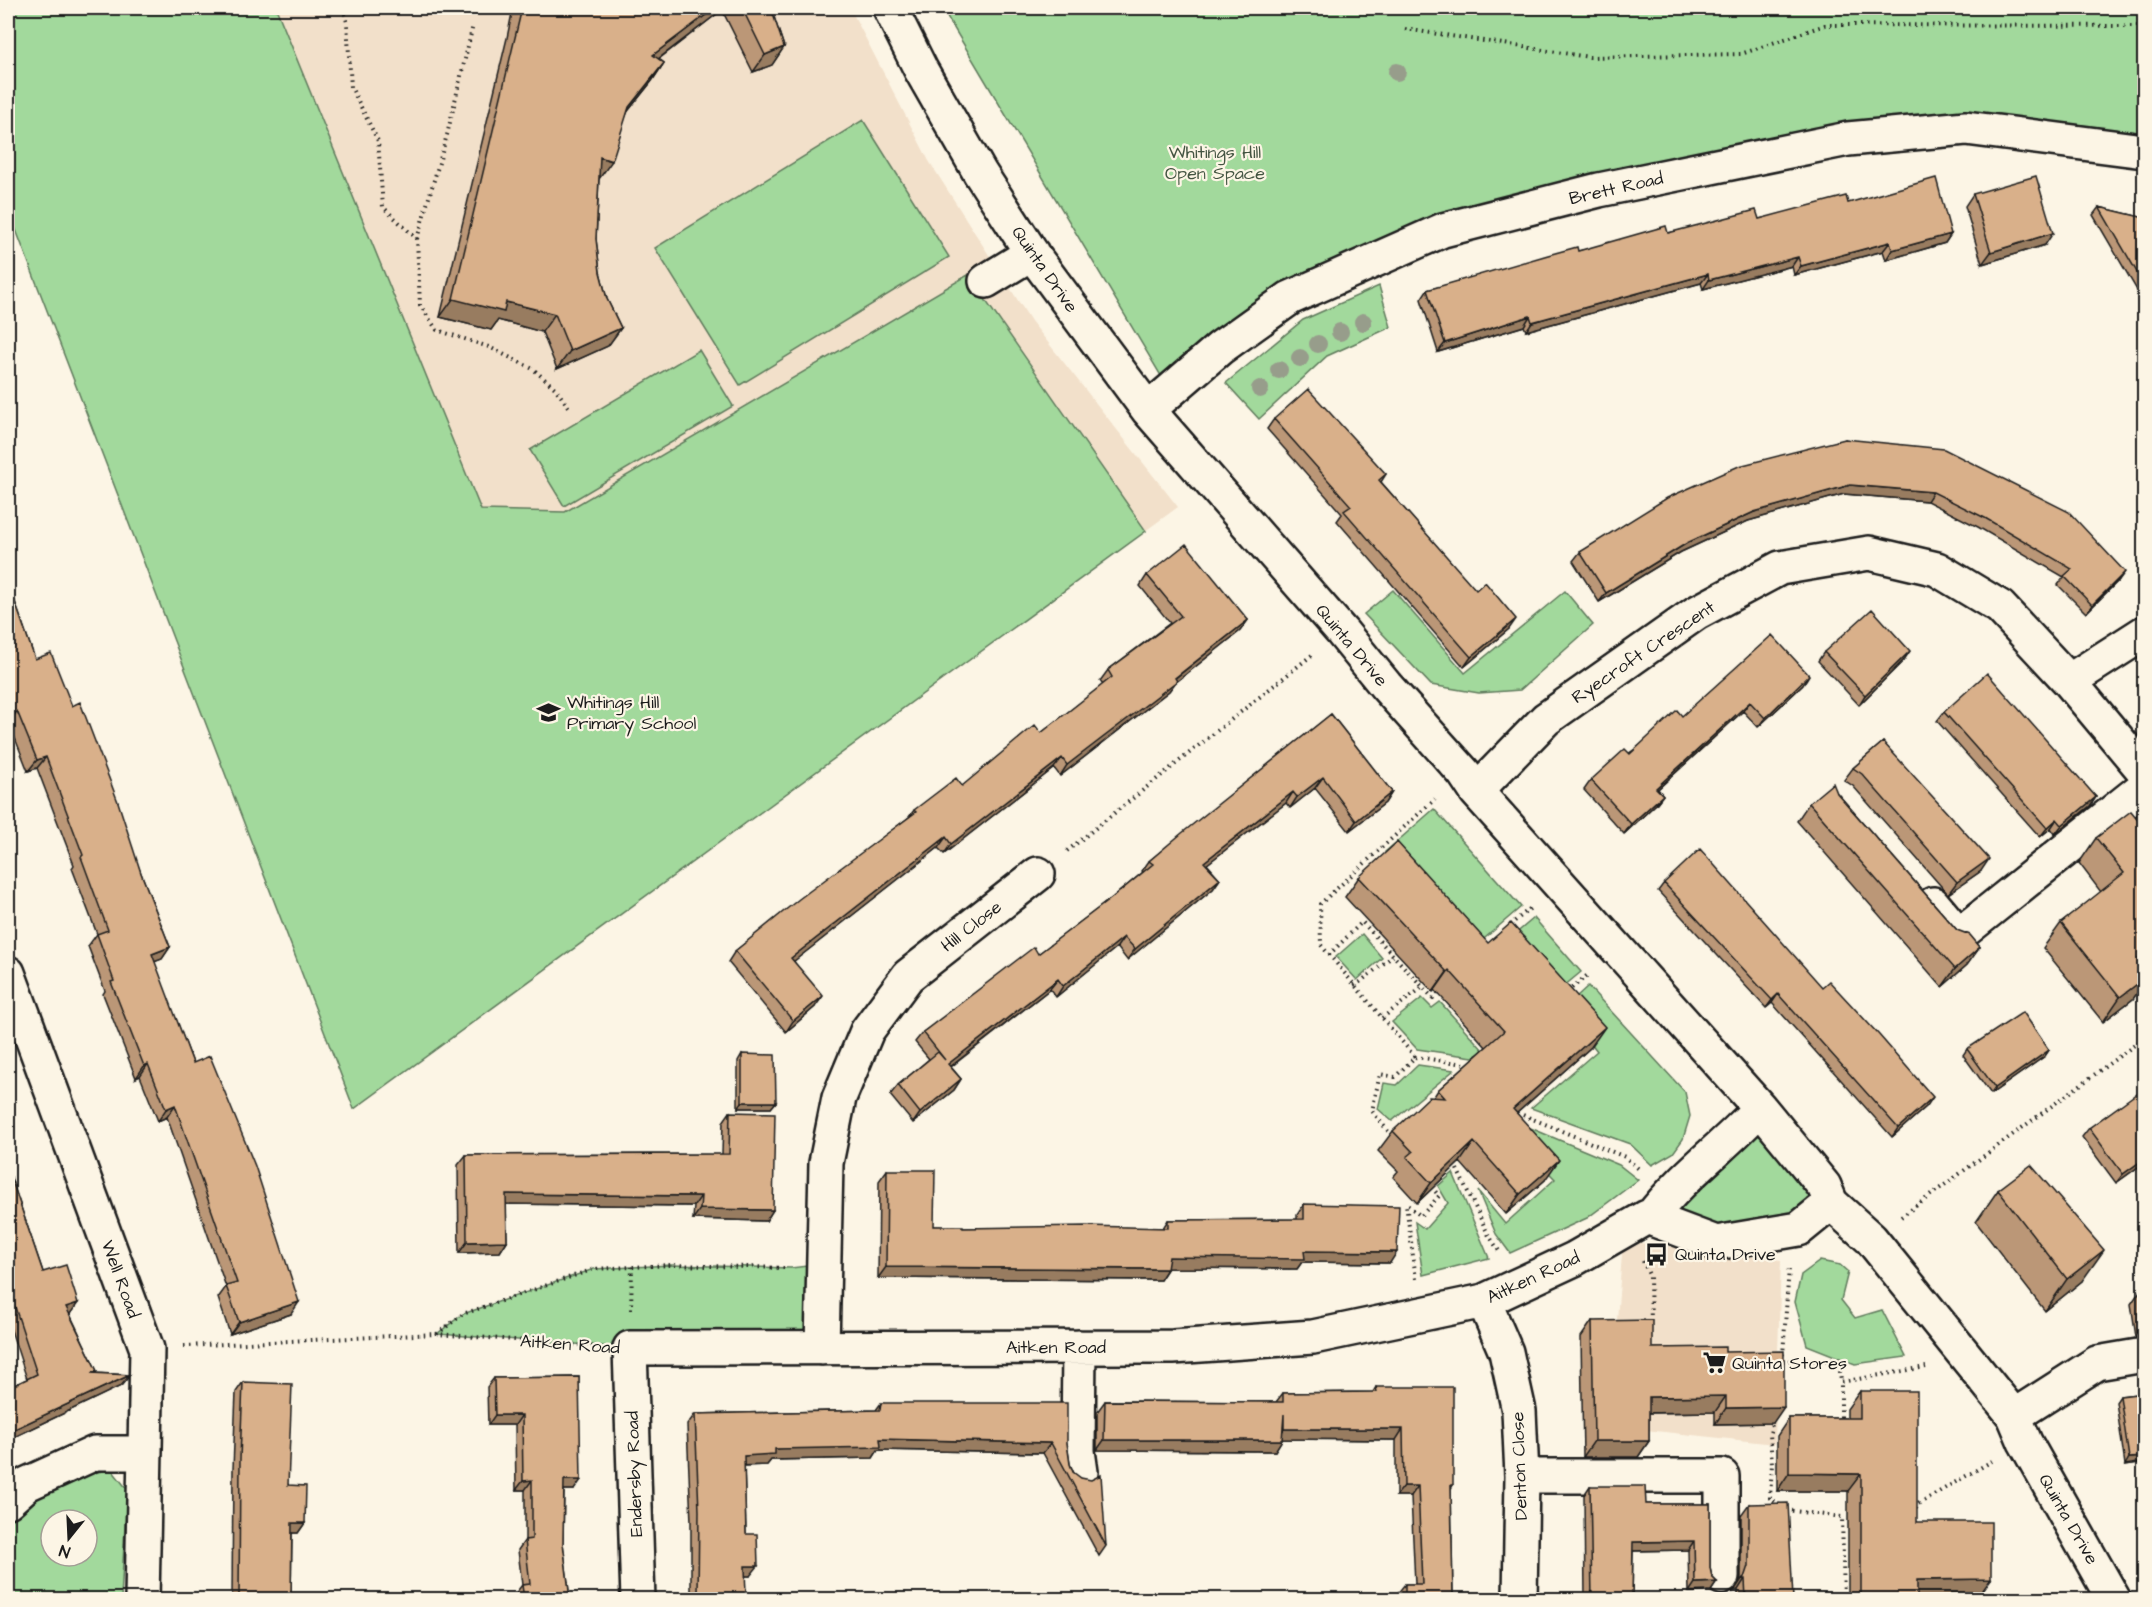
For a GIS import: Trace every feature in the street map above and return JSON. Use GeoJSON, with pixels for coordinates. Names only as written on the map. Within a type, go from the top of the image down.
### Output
{"type":"FeatureCollection","features":[{"type":"Feature","properties":{"kind":"street","name":"Quinta Drive"},"geometry":{"type":"LineString","coordinates":[[890,8],[921,70],[980,173],[1032,253],[1148,410],[1617,950],[1760,1108],[1824,1186],[1831,1203],[1871,1239],[1956,1344],[2019,1429],[2114,1599]]}},
{"type":"Feature","properties":{"kind":"street","name":"Brett Road"},"geometry":{"type":"LineString","coordinates":[[1148,410],[1220,348],[1290,298],[1443,230],[1599,190],[1848,139],[1966,128],[2136,150]]}},
{"type":"Feature","properties":{"kind":"street"},"geometry":{"type":"LineString","coordinates":[[986,281],[1032,253]]}},
{"type":"Feature","properties":{"kind":"street","name":"Ryecroft Crescent"},"geometry":{"type":"LineString","coordinates":[[1470,782],[1546,719],[1696,613],[1779,568],[1869,553],[1936,569],[2000,607],[2069,681],[2145,771]]}},
{"type":"Feature","properties":{"kind":"street"},"geometry":{"type":"LineString","coordinates":[[2069,681],[2145,633]]}},
{"type":"Feature","properties":{"kind":"street"},"geometry":{"type":"LineString","coordinates":[[1914,884],[1959,935],[2145,787]]}},
{"type":"Feature","properties":{"kind":"street","name":"Hill Close"},"geometry":{"type":"LineString","coordinates":[[822,1348],[826,1163],[839,1098],[867,1031],[908,976],[1038,874]]}},
{"type":"Feature","properties":{"kind":"street","name":"Well Road"},"geometry":{"type":"LineString","coordinates":[[8,974],[147,1349],[142,1599]]}},
{"type":"Feature","properties":{"kind":"street","name":"Aitken Road"},"geometry":{"type":"LineString","coordinates":[[630,1348],[1173,1347],[1313,1337],[1422,1315],[1484,1301],[1574,1259],[1648,1214],[1740,1130],[1760,1108]]}},
{"type":"Feature","properties":{"kind":"street"},"geometry":{"type":"LineString","coordinates":[[1648,1214],[1716,1243],[1799,1229],[1831,1203]]}},
{"type":"Feature","properties":{"kind":"street","name":"Denton Close"},"geometry":{"type":"LineString","coordinates":[[1484,1301],[1506,1352],[1519,1411],[1522,1476],[1520,1599]]}},
{"type":"Feature","properties":{"kind":"street"},"geometry":{"type":"LineString","coordinates":[[1079,1347],[1078,1451],[1081,1472]]}},
{"type":"Feature","properties":{"kind":"street","name":"Endersby Road"},"geometry":{"type":"LineString","coordinates":[[630,1348],[638,1599]]}},
{"type":"Feature","properties":{"kind":"street"},"geometry":{"type":"LineString","coordinates":[[2019,1429],[2097,1363],[2145,1355]]}},
{"type":"Feature","properties":{"kind":"street"},"geometry":{"type":"LineString","coordinates":[[8,1502],[27,1484],[94,1453],[145,1453]]}},
{"type":"Feature","properties":{"kind":"street"},"geometry":{"type":"LineString","coordinates":[[1522,1476],[1722,1476],[1722,1577]]}},
{"type":"Feature","properties":{"kind":"path"},"geometry":{"type":"LineString","coordinates":[[343,8],[347,22],[351,87],[378,141],[383,207],[417,239]]}},
{"type":"Feature","properties":{"kind":"path"},"geometry":{"type":"LineString","coordinates":[[473,25],[447,135],[417,239],[420,305],[437,330],[489,347],[533,369],[555,388],[570,409]]}},
{"type":"Feature","properties":{"kind":"path"},"geometry":{"type":"LineString","coordinates":[[1405,29],[1589,57],[1741,54],[1826,25],[2145,26]]}},
{"type":"Feature","properties":{"kind":"path"},"geometry":{"type":"LineString","coordinates":[[1038,874],[1341,632]]}},
{"type":"Feature","properties":{"kind":"path"},"geometry":{"type":"LineString","coordinates":[[1466,1064],[1415,1057],[1321,945],[1320,904],[1470,782]]}},
{"type":"Feature","properties":{"kind":"path"},"geometry":{"type":"LineString","coordinates":[[1508,927],[1559,883]]}},
{"type":"Feature","properties":{"kind":"path"},"geometry":{"type":"LineString","coordinates":[[1329,955],[1362,922],[1433,998],[1441,990]]}},
{"type":"Feature","properties":{"kind":"path"},"geometry":{"type":"LineString","coordinates":[[1560,998],[1617,950]]}},
{"type":"Feature","properties":{"kind":"path"},"geometry":{"type":"LineString","coordinates":[[1354,985],[1393,956]]}},
{"type":"Feature","properties":{"kind":"path"},"geometry":{"type":"LineString","coordinates":[[1382,1018],[1423,987]]}},
{"type":"Feature","properties":{"kind":"path"},"geometry":{"type":"LineString","coordinates":[[1871,1239],[2145,1038]]}},
{"type":"Feature","properties":{"kind":"path"},"geometry":{"type":"LineString","coordinates":[[1395,1140],[1372,1111],[1380,1074],[1395,1077],[1415,1057]]}},
{"type":"Feature","properties":{"kind":"path"},"geometry":{"type":"LineString","coordinates":[[1523,1115],[1625,1157],[1648,1214],[1651,1331]]}},
{"type":"Feature","properties":{"kind":"path"},"geometry":{"type":"LineString","coordinates":[[1457,1169],[1488,1234],[1520,1284]]}},
{"type":"Feature","properties":{"kind":"path"},"geometry":{"type":"LineString","coordinates":[[1422,1315],[1406,1204],[1421,1215],[1439,1196],[1425,1177]]}},
{"type":"Feature","properties":{"kind":"path"},"geometry":{"type":"LineString","coordinates":[[1781,1371],[1788,1271],[1799,1229]]}},
{"type":"Feature","properties":{"kind":"path"},"geometry":{"type":"LineString","coordinates":[[438,1334],[463,1314],[594,1269],[671,1265],[791,1268],[823,1264]]}},
{"type":"Feature","properties":{"kind":"path","name":"Aitken Road"},"geometry":{"type":"LineString","coordinates":[[147,1349],[301,1339],[438,1334],[630,1348]]}},
{"type":"Feature","properties":{"kind":"path"},"geometry":{"type":"LineString","coordinates":[[1841,1382],[1923,1369],[1956,1344]]}},
{"type":"Feature","properties":{"kind":"path"},"geometry":{"type":"LineString","coordinates":[[1783,1360],[1837,1360],[1841,1382],[1841,1430]]}},
{"type":"Feature","properties":{"kind":"path"},"geometry":{"type":"LineString","coordinates":[[1774,1413],[1770,1434],[1772,1464],[1770,1498],[1786,1510],[1842,1517],[1844,1599]]}},
{"type":"Feature","properties":{"kind":"path"},"geometry":{"type":"LineString","coordinates":[[1915,1515],[1918,1504],[2019,1429]]}},
{"type":"Feature","properties":{"kind":"path"},"geometry":{"type":"LineString","coordinates":[[1786,1510],[1787,1521]]}},
{"type":"Feature","properties":{"kind":"shaded area","name":"Whitings Hill Primary School"},"geometry":{"type":"Polygon","coordinates":[[[8,8],[850,8],[929,161],[1031,321],[1178,507],[354,1109],[8,209],[8,8]]]}},
{"type":"Feature","properties":{"kind":"shaded area"},"geometry":{"type":"Polygon","coordinates":[[[1623,1241],[1781,1260],[1775,1444],[1609,1426],[1623,1241]]]}},
{"type":"Feature","properties":{"kind":"green space","name":"Whitings Hill Primary School"},"geometry":{"type":"Polygon","coordinates":[[[8,8],[276,8],[481,510],[565,512],[968,275],[1146,531],[354,1109],[8,209],[8,8]]]}},
{"type":"Feature","properties":{"kind":"green space","name":"Whitings Hill Open Space"},"geometry":{"type":"Polygon","coordinates":[[[942,8],[2144,8],[2144,156],[1966,128],[1599,190],[1290,298],[1170,391],[942,8]]]}},
{"type":"Feature","properties":{"kind":"green space"},"geometry":{"type":"Polygon","coordinates":[[[863,120],[949,257],[740,385],[655,248],[863,120]]]}},
{"type":"Feature","properties":{"kind":"green space"},"geometry":{"type":"Polygon","coordinates":[[[1379,286],[1391,327],[1327,356],[1259,419],[1226,383],[1303,320],[1379,286]]]}},
{"type":"Feature","properties":{"kind":"green space"},"geometry":{"type":"Polygon","coordinates":[[[699,350],[733,406],[564,506],[530,450],[699,350]]]}},
{"type":"Feature","properties":{"kind":"green space"},"geometry":{"type":"Polygon","coordinates":[[[1393,590],[1465,673],[1565,591],[1593,625],[1520,690],[1479,693],[1431,685],[1364,614],[1393,590]]]}},
{"type":"Feature","properties":{"kind":"green space"},"geometry":{"type":"Polygon","coordinates":[[[1434,809],[1521,907],[1471,950],[1385,852],[1434,809]]]}},
{"type":"Feature","properties":{"kind":"green space"},"geometry":{"type":"Polygon","coordinates":[[[1534,918],[1581,972],[1552,996],[1506,942],[1534,918]]]}},
{"type":"Feature","properties":{"kind":"green space"},"geometry":{"type":"Polygon","coordinates":[[[1362,934],[1382,958],[1357,980],[1336,957],[1362,934]]]}},
{"type":"Feature","properties":{"kind":"green space"},"geometry":{"type":"Polygon","coordinates":[[[1588,986],[1685,1092],[1690,1116],[1683,1139],[1673,1153],[1652,1165],[1630,1144],[1531,1108],[1597,1051],[1564,1008],[1588,986]]]}},
{"type":"Feature","properties":{"kind":"green space"},"geometry":{"type":"Polygon","coordinates":[[[1422,998],[1432,1008],[1440,1002],[1484,1051],[1473,1057],[1417,1049],[1392,1022],[1422,998]]]}},
{"type":"Feature","properties":{"kind":"green space"},"geometry":{"type":"Polygon","coordinates":[[[1418,1065],[1454,1070],[1392,1121],[1378,1109],[1384,1083],[1397,1085],[1418,1065]]]}},
{"type":"Feature","properties":{"kind":"green space"},"geometry":{"type":"Polygon","coordinates":[[[1753,1114],[1831,1203],[1716,1243],[1651,1217],[1753,1114]]]}},
{"type":"Feature","properties":{"kind":"green space"},"geometry":{"type":"Polygon","coordinates":[[[1521,1124],[1619,1165],[1638,1180],[1587,1218],[1510,1253],[1496,1234],[1478,1191],[1505,1224],[1555,1179],[1511,1134],[1521,1124]]]}},
{"type":"Feature","properties":{"kind":"green space"},"geometry":{"type":"Polygon","coordinates":[[[1453,1173],[1489,1258],[1423,1275],[1415,1222],[1425,1229],[1448,1203],[1438,1186],[1453,1173]]]}},
{"type":"Feature","properties":{"kind":"green space"},"geometry":{"type":"Polygon","coordinates":[[[1820,1261],[1840,1265],[1848,1272],[1841,1300],[1855,1318],[1882,1310],[1906,1357],[1855,1364],[1807,1345],[1795,1302],[1801,1275],[1820,1261]]]}},
{"type":"Feature","properties":{"kind":"green space"},"geometry":{"type":"Polygon","coordinates":[[[823,1264],[822,1348],[630,1348],[437,1334],[463,1314],[594,1269],[671,1265],[791,1268],[823,1264]]]}},
{"type":"Feature","properties":{"kind":"green space"},"geometry":{"type":"Polygon","coordinates":[[[112,1470],[127,1489],[121,1599],[8,1599],[8,1519],[18,1508],[66,1476],[112,1470]]]}},
{"type":"Feature","properties":{"kind":"building"},"geometry":{"type":"Polygon","coordinates":[[[522,8],[715,8],[653,55],[664,63],[629,107],[612,161],[600,157],[596,239],[600,272],[607,299],[621,328],[570,351],[555,314],[506,302],[504,312],[453,299],[522,8]]]}},
{"type":"Feature","properties":{"kind":"building"},"geometry":{"type":"Polygon","coordinates":[[[742,8],[771,8],[784,47],[765,55],[742,8]]]}},
{"type":"Feature","properties":{"kind":"building"},"geometry":{"type":"Polygon","coordinates":[[[2036,176],[2053,233],[1991,252],[1973,194],[2036,176]]]}},
{"type":"Feature","properties":{"kind":"building"},"geometry":{"type":"Polygon","coordinates":[[[1936,178],[1951,234],[1892,250],[1890,242],[1801,266],[1798,257],[1709,280],[1708,274],[1532,322],[1530,316],[1445,343],[1427,290],[1577,247],[1578,251],[1666,226],[1668,233],[1756,210],[1759,219],[1846,196],[1848,203],[1936,178]]]}},
{"type":"Feature","properties":{"kind":"building"},"geometry":{"type":"Polygon","coordinates":[[[2099,207],[2145,218],[2145,286],[2099,207]]]}},
{"type":"Feature","properties":{"kind":"building"},"geometry":{"type":"Polygon","coordinates":[[[1308,389],[1386,474],[1379,480],[1476,590],[1485,582],[1516,619],[1471,657],[1344,511],[1351,506],[1274,419],[1308,389]]]}},
{"type":"Feature","properties":{"kind":"building"},"geometry":{"type":"Polygon","coordinates":[[[1845,439],[1944,449],[2069,512],[2125,572],[2092,605],[2064,576],[2072,569],[1985,518],[1933,492],[1850,485],[1754,512],[1687,543],[1606,593],[1580,552],[1667,498],[1739,466],[1845,439]]]}},
{"type":"Feature","properties":{"kind":"building"},"geometry":{"type":"Polygon","coordinates":[[[1186,544],[1248,620],[1175,678],[1177,681],[1067,765],[1062,758],[951,844],[946,837],[791,958],[823,996],[793,1021],[735,951],[799,899],[916,812],[914,810],[956,778],[962,786],[1035,725],[1041,733],[1112,677],[1108,670],[1181,616],[1147,575],[1186,544]]]}},
{"type":"Feature","properties":{"kind":"building"},"geometry":{"type":"Polygon","coordinates":[[[8,582],[35,659],[51,653],[72,706],[80,702],[170,947],[152,954],[193,1063],[210,1056],[255,1166],[299,1302],[239,1322],[226,1286],[237,1283],[175,1105],[166,1109],[148,1064],[144,1066],[111,982],[114,981],[97,934],[108,930],[81,857],[83,855],[46,757],[37,760],[17,711],[14,713],[8,697],[8,582]]]}},
{"type":"Feature","properties":{"kind":"building"},"geometry":{"type":"Polygon","coordinates":[[[1872,609],[1910,651],[1865,695],[1824,652],[1872,609]]]}},
{"type":"Feature","properties":{"kind":"building"},"geometry":{"type":"Polygon","coordinates":[[[1772,635],[1809,675],[1765,718],[1750,702],[1656,788],[1663,795],[1631,824],[1591,780],[1625,749],[1630,754],[1677,710],[1682,716],[1772,635]]]}},
{"type":"Feature","properties":{"kind":"building"},"geometry":{"type":"Polygon","coordinates":[[[1987,673],[2096,797],[2062,825],[2057,819],[2047,828],[1944,712],[1987,673]]]}},
{"type":"Feature","properties":{"kind":"building"},"geometry":{"type":"Polygon","coordinates":[[[1331,714],[1392,792],[1356,821],[1323,777],[1297,797],[1293,792],[1204,862],[1220,879],[1135,949],[1124,937],[1063,986],[1058,979],[948,1064],[961,1079],[920,1113],[898,1085],[938,1052],[945,1060],[923,1032],[1034,947],[1038,954],[1113,897],[1153,864],[1149,861],[1182,833],[1331,714]]]}},
{"type":"Feature","properties":{"kind":"building"},"geometry":{"type":"Polygon","coordinates":[[[1883,742],[1989,859],[1957,882],[1862,774],[1853,768],[1883,742]]]}},
{"type":"Feature","properties":{"kind":"building"},"geometry":{"type":"Polygon","coordinates":[[[1833,783],[1837,793],[1957,930],[1970,935],[1980,947],[1955,969],[1809,803],[1833,783]]]}},
{"type":"Feature","properties":{"kind":"building"},"geometry":{"type":"Polygon","coordinates":[[[2131,811],[2145,828],[2145,954],[2138,959],[2145,967],[2145,978],[2120,997],[2061,923],[2124,873],[2096,838],[2131,811]]]}},
{"type":"Feature","properties":{"kind":"building"},"geometry":{"type":"Polygon","coordinates":[[[1397,842],[1488,943],[1511,923],[1605,1027],[1513,1109],[1559,1160],[1520,1194],[1474,1142],[1431,1183],[1407,1157],[1413,1152],[1393,1131],[1429,1097],[1445,1098],[1438,1090],[1504,1031],[1359,877],[1397,842]]]}},
{"type":"Feature","properties":{"kind":"building"},"geometry":{"type":"Polygon","coordinates":[[[1700,849],[1822,987],[1829,981],[1933,1097],[1898,1128],[1778,994],[1772,1000],[1664,883],[1700,849]]]}},
{"type":"Feature","properties":{"kind":"building"},"geometry":{"type":"Polygon","coordinates":[[[2023,1012],[2049,1050],[1995,1088],[1967,1049],[2023,1012]]]}},
{"type":"Feature","properties":{"kind":"building"},"geometry":{"type":"Polygon","coordinates":[[[742,1054],[775,1055],[776,1102],[742,1102],[742,1054]]]}},
{"type":"Feature","properties":{"kind":"building"},"geometry":{"type":"Polygon","coordinates":[[[2140,1091],[2145,1098],[2145,1158],[2123,1174],[2089,1128],[2140,1091]]]}},
{"type":"Feature","properties":{"kind":"building"},"geometry":{"type":"Polygon","coordinates":[[[730,1112],[775,1113],[773,1210],[700,1209],[701,1196],[506,1194],[507,1241],[467,1242],[466,1155],[729,1154],[730,1112]]]}},
{"type":"Feature","properties":{"kind":"building"},"geometry":{"type":"Polygon","coordinates":[[[2031,1165],[2104,1250],[2067,1279],[1998,1190],[2031,1165]]]}},
{"type":"Feature","properties":{"kind":"building"},"geometry":{"type":"Polygon","coordinates":[[[8,1169],[43,1272],[66,1265],[78,1303],[66,1307],[97,1371],[91,1373],[130,1375],[10,1431],[8,1434],[8,1388],[37,1374],[8,1286],[8,1169]]]}},
{"type":"Feature","properties":{"kind":"building"},"geometry":{"type":"Polygon","coordinates":[[[887,1170],[935,1170],[934,1226],[1168,1228],[1168,1220],[1304,1219],[1304,1204],[1399,1206],[1397,1252],[1304,1251],[1305,1259],[1169,1257],[1167,1269],[886,1267],[887,1170]]]}},
{"type":"Feature","properties":{"kind":"building"},"geometry":{"type":"Polygon","coordinates":[[[2140,1291],[2145,1291],[2145,1322],[2140,1291]]]}},
{"type":"Feature","properties":{"kind":"building"},"geometry":{"type":"Polygon","coordinates":[[[1652,1320],[1652,1348],[1725,1347],[1725,1352],[1784,1351],[1784,1407],[1726,1408],[1726,1396],[1649,1397],[1649,1441],[1594,1441],[1592,1321],[1652,1320]]]}},
{"type":"Feature","properties":{"kind":"building"},"geometry":{"type":"Polygon","coordinates":[[[579,1377],[581,1480],[564,1480],[563,1543],[570,1599],[524,1599],[522,1585],[530,1584],[525,1540],[532,1539],[532,1480],[523,1481],[522,1415],[495,1415],[494,1378],[579,1377]]]}},
{"type":"Feature","properties":{"kind":"building"},"geometry":{"type":"Polygon","coordinates":[[[243,1382],[292,1384],[288,1485],[306,1486],[305,1523],[292,1523],[291,1599],[239,1599],[243,1382]]]}},
{"type":"Feature","properties":{"kind":"building"},"geometry":{"type":"Polygon","coordinates":[[[1376,1387],[1453,1387],[1453,1485],[1451,1485],[1453,1599],[1405,1599],[1405,1584],[1422,1584],[1418,1486],[1404,1486],[1403,1429],[1284,1429],[1284,1414],[1282,1440],[1104,1440],[1105,1401],[1283,1402],[1283,1393],[1377,1392],[1376,1387]]]}},
{"type":"Feature","properties":{"kind":"building"},"geometry":{"type":"Polygon","coordinates":[[[1860,1391],[1917,1391],[1917,1522],[1991,1522],[1991,1579],[1917,1580],[1917,1599],[1861,1599],[1861,1474],[1789,1473],[1789,1418],[1860,1418],[1860,1391]]]}},
{"type":"Feature","properties":{"kind":"building"},"geometry":{"type":"Polygon","coordinates":[[[2145,1393],[2145,1457],[2129,1458],[2120,1396],[2145,1393]]]}},
{"type":"Feature","properties":{"kind":"building"},"geometry":{"type":"Polygon","coordinates":[[[881,1403],[1067,1403],[1067,1443],[1073,1472],[1081,1478],[1091,1480],[1101,1475],[1106,1546],[1051,1443],[880,1439],[881,1447],[775,1449],[775,1454],[744,1456],[746,1534],[757,1534],[758,1566],[745,1566],[746,1599],[695,1599],[695,1595],[698,1595],[699,1511],[695,1414],[880,1410],[881,1403]]]}},
{"type":"Feature","properties":{"kind":"building"},"geometry":{"type":"Polygon","coordinates":[[[1590,1486],[1645,1486],[1646,1504],[1710,1504],[1710,1568],[1712,1577],[1717,1582],[1695,1583],[1694,1541],[1633,1542],[1632,1599],[1592,1599],[1590,1486]]]}},
{"type":"Feature","properties":{"kind":"building"},"geometry":{"type":"Polygon","coordinates":[[[1788,1503],[1793,1599],[1746,1599],[1745,1579],[1742,1579],[1749,1566],[1749,1504],[1788,1503]]]}},
{"type":"Feature","properties":{"kind":"place","name":"Whitings Hill Primary School"},"geometry":{"type":"Point","coordinates":[549,712]}},
{"type":"Feature","properties":{"kind":"place","name":"Quinta Drive"},"geometry":{"type":"Point","coordinates":[1657,1254]}},
{"type":"Feature","properties":{"kind":"place","name":"Quinta Stores"},"geometry":{"type":"Point","coordinates":[1714,1363]}}]}
